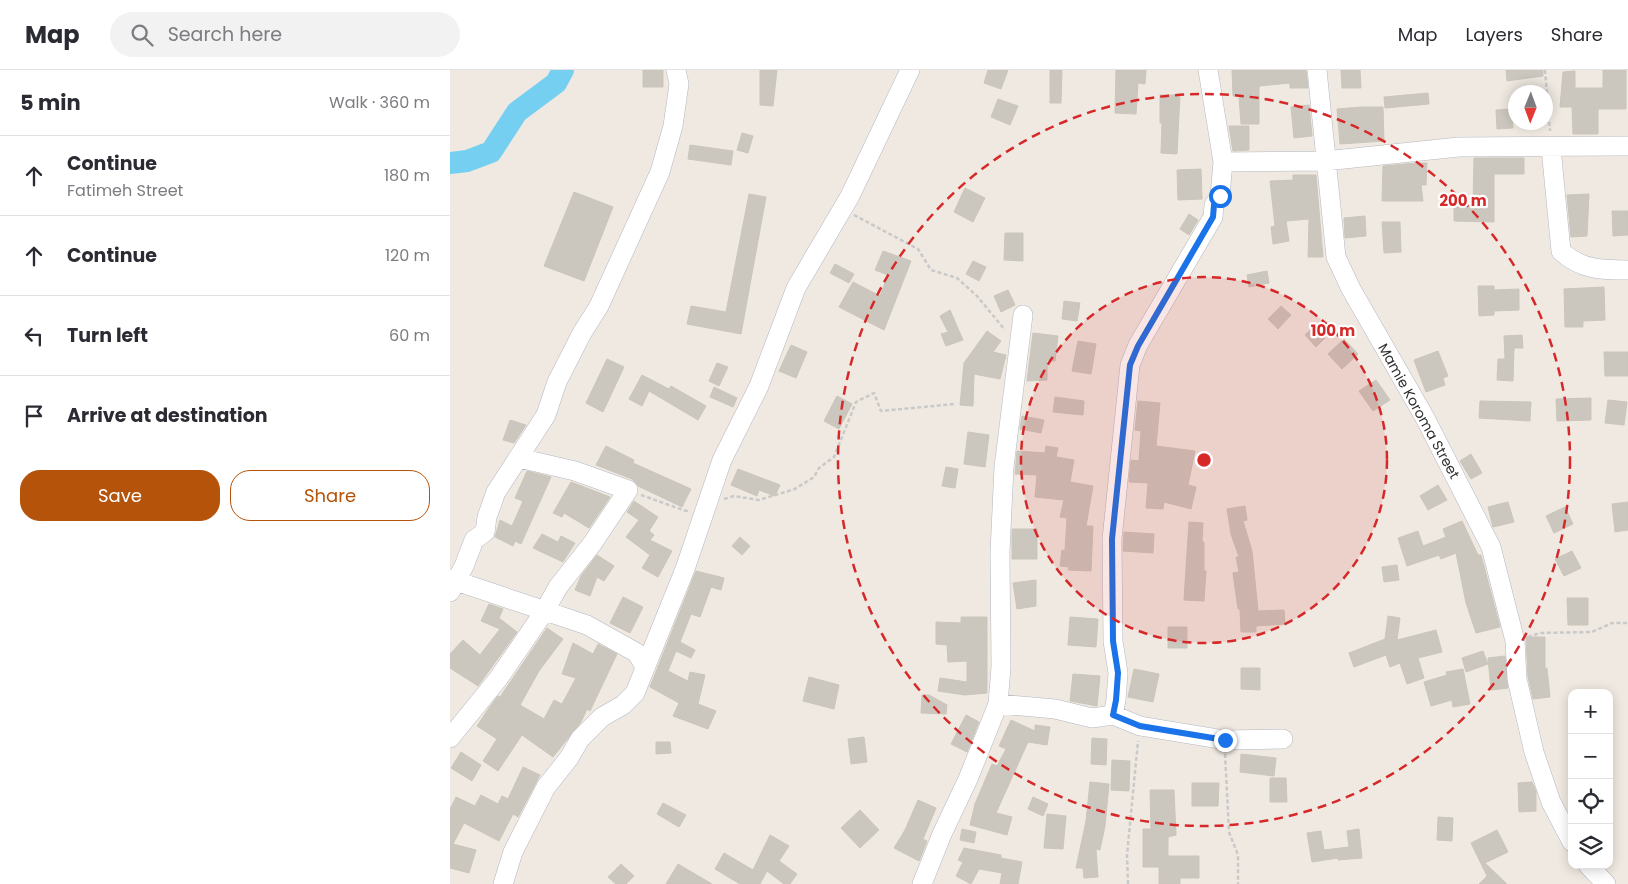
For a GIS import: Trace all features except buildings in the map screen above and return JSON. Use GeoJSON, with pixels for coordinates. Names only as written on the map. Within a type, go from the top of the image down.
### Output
{"type":"FeatureCollection","features":[{"type":"Feature","properties":{"kind":"street"},"geometry":{"type":"LineString","coordinates":[[645,667],[636,653],[587,625],[544,612],[512,598],[452,584],[464,566],[474,540],[485,532],[487,516],[496,492],[546,415],[557,382],[582,332],[599,306],[660,172],[672,126],[678,84],[676,70]]}},
{"type":"Feature","properties":{"kind":"street"},"geometry":{"type":"LineString","coordinates":[[503,884],[513,852],[546,787],[569,758],[580,739],[602,717],[623,705],[635,693],[707,505],[722,460],[759,386],[801,277],[842,209],[910,70]]}},
{"type":"Feature","properties":{"kind":"street"},"geometry":{"type":"LineString","coordinates":[[1113,715],[1118,673],[1113,641],[1112,605],[1114,501],[1133,355],[1213,217],[1214,205],[1220,196],[1222,162],[1208,70]]}},
{"type":"Feature","properties":{"kind":"street","name":"Mamie Koroma Street"},"geometry":{"type":"LineString","coordinates":[[1317,70],[1336,257],[1350,289],[1425,418],[1491,547],[1515,641],[1517,679],[1534,752],[1552,802],[1568,834]]}},
{"type":"Feature","properties":{"kind":"street"},"geometry":{"type":"LineString","coordinates":[[1222,162],[1325,161],[1459,147],[1551,148],[1628,146]]}},
{"type":"Feature","properties":{"kind":"street"},"geometry":{"type":"LineString","coordinates":[[1551,148],[1561,251],[1577,264],[1590,268],[1628,270]]}},
{"type":"Feature","properties":{"kind":"street"},"geometry":{"type":"LineString","coordinates":[[922,884],[942,834],[968,780],[998,704],[1001,667],[1000,552],[1004,467],[1024,315]]}},
{"type":"Feature","properties":{"kind":"street"},"geometry":{"type":"LineString","coordinates":[[450,738],[498,679],[544,612],[558,587],[592,544],[628,490],[575,470],[519,458]]}},
{"type":"Feature","properties":{"kind":"street"},"geometry":{"type":"LineString","coordinates":[[998,704],[1055,709],[1092,718],[1113,715],[1140,726],[1225,740],[1283,739]]}},
{"type":"Feature","properties":{"kind":"street"},"geometry":{"type":"LineString","coordinates":[[1592,869],[1606,884]]}},
{"type":"Feature","properties":{"kind":"path"},"geometry":{"type":"LineString","coordinates":[[1545,70],[1551,148]]}},
{"type":"Feature","properties":{"kind":"path"},"geometry":{"type":"LineString","coordinates":[[842,209],[918,249],[931,270],[957,278],[977,296],[1019,346]]}},
{"type":"Feature","properties":{"kind":"path"},"geometry":{"type":"LineString","coordinates":[[628,490],[686,511],[734,496],[759,500],[795,489],[814,477],[819,468],[834,458],[856,402],[874,393],[882,411],[954,404]]}},
{"type":"Feature","properties":{"kind":"path"},"geometry":{"type":"LineString","coordinates":[[1515,641],[1540,632],[1592,632],[1612,623],[1628,623]]}},
{"type":"Feature","properties":{"kind":"path"},"geometry":{"type":"LineString","coordinates":[[1128,884],[1126,855],[1140,726]]}},
{"type":"Feature","properties":{"kind":"path"},"geometry":{"type":"LineString","coordinates":[[1225,740],[1224,768],[1229,832],[1238,855],[1238,884]]}},
{"type":"Feature","properties":{"kind":"waterway"},"geometry":{"type":"LineString","coordinates":[[450,163],[467,161],[491,152],[517,112],[556,83],[563,70]]}},
{"type":"Feature","properties":{"kind":"route"},"geometry":{"type":"LineString","coordinates":[[1220,196],[1214,205],[1213,217],[1138,346],[1130,365],[1114,501],[1112,539],[1113,641],[1118,673],[1113,715],[1140,726],[1225,740]]}}]}
